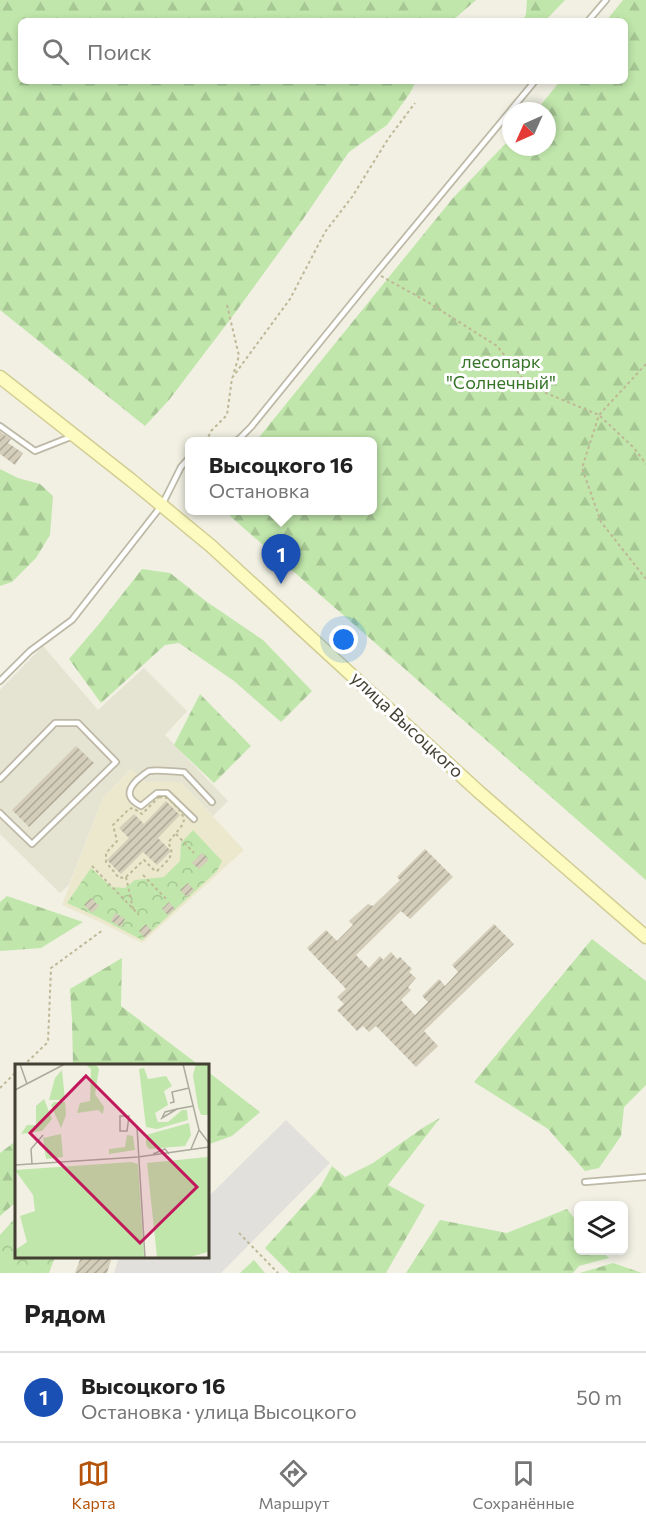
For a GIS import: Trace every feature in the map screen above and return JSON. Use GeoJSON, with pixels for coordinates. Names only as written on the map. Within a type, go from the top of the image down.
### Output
{"type":"FeatureCollection","features":[{"type":"Feature","properties":{"kind":"main road","name":"улица Высоцкого"},"geometry":{"type":"LineString","coordinates":[[0,377],[76,435],[211,546],[479,792],[646,937]]}},
{"type":"Feature","properties":{"kind":"lane"},"geometry":{"type":"LineString","coordinates":[[591,18],[606,0]]}},
{"type":"Feature","properties":{"kind":"lane"},"geometry":{"type":"LineString","coordinates":[[241,437],[533,84]]}},
{"type":"Feature","properties":{"kind":"lane"},"geometry":{"type":"LineString","coordinates":[[0,426],[35,451],[76,435]]}},
{"type":"Feature","properties":{"kind":"lane"},"geometry":{"type":"LineString","coordinates":[[0,681],[30,651],[72,620],[162,505],[185,462]]}},
{"type":"Feature","properties":{"kind":"lane"},"geometry":{"type":"LineString","coordinates":[[0,779],[55,723],[78,723],[116,762],[32,844],[0,813]]}},
{"type":"Feature","properties":{"kind":"lane"},"geometry":{"type":"LineString","coordinates":[[194,819],[167,793],[157,793],[141,806],[132,800],[129,791],[150,771],[184,772],[212,801]]}},
{"type":"Feature","properties":{"kind":"lane"},"geometry":{"type":"LineString","coordinates":[[585,1182],[646,1177]]}},
{"type":"Feature","properties":{"kind":"path"},"geometry":{"type":"LineString","coordinates":[[232,378],[290,299],[325,232],[352,197],[388,139],[415,103]]}},
{"type":"Feature","properties":{"kind":"path"},"geometry":{"type":"LineString","coordinates":[[376,273],[426,301],[497,346],[529,386],[599,415],[634,448],[646,464]]}},
{"type":"Feature","properties":{"kind":"path"},"geometry":{"type":"LineString","coordinates":[[208,437],[227,415],[232,378],[239,356],[227,304]]}},
{"type":"Feature","properties":{"kind":"path"},"geometry":{"type":"LineString","coordinates":[[646,364],[599,415],[582,468],[601,522],[646,579]]}},
{"type":"Feature","properties":{"kind":"path"},"geometry":{"type":"LineString","coordinates":[[159,797],[168,798],[183,814],[182,828],[176,834],[168,843],[173,853],[171,857],[157,871],[144,860],[126,877],[119,878],[105,862],[106,853],[117,841],[113,825],[129,809],[133,808],[142,814],[159,797]]}},
{"type":"Feature","properties":{"kind":"path"},"geometry":{"type":"LineString","coordinates":[[176,834],[194,854]]}},
{"type":"Feature","properties":{"kind":"path"},"geometry":{"type":"LineString","coordinates":[[92,866],[139,915]]}},
{"type":"Feature","properties":{"kind":"path"},"geometry":{"type":"LineString","coordinates":[[143,875],[168,901]]}},
{"type":"Feature","properties":{"kind":"path"},"geometry":{"type":"LineString","coordinates":[[126,877],[133,909]]}},
{"type":"Feature","properties":{"kind":"path"},"geometry":{"type":"LineString","coordinates":[[25,1064],[48,1042],[51,968],[103,930]]}},
{"type":"Feature","properties":{"kind":"path"},"geometry":{"type":"LineString","coordinates":[[0,1088],[15,1073]]}},
{"type":"Feature","properties":{"kind":"path"},"geometry":{"type":"LineString","coordinates":[[239,1233],[278,1273]]}},
{"type":"Feature","properties":{"kind":"shaded area"},"geometry":{"type":"Polygon","coordinates":[[[43,646],[98,710],[144,668],[187,711],[165,735],[228,801],[213,816],[181,782],[147,783],[131,769],[103,798],[69,885],[60,893],[0,834],[0,690],[43,646]]]}},
{"type":"Feature","properties":{"kind":"shaded area"},"geometry":{"type":"Polygon","coordinates":[[[132,769],[146,783],[150,781],[181,782],[244,850],[142,943],[62,905],[103,798],[132,769]]]}},
{"type":"Feature","properties":{"kind":"shaded area"},"geometry":{"type":"Polygon","coordinates":[[[286,1120],[330,1163],[221,1273],[114,1273],[119,1258],[208,1258],[208,1197],[286,1120]]]}},
{"type":"Feature","properties":{"kind":"green space"},"geometry":{"type":"Polygon","coordinates":[[[0,0],[476,0],[455,18],[18,18],[18,84],[414,84],[387,125],[349,152],[232,317],[169,400],[145,426],[0,310],[0,0]]]}},
{"type":"Feature","properties":{"kind":"green space"},"geometry":{"type":"Polygon","coordinates":[[[527,0],[565,0],[548,18],[524,18],[527,0]]]}},
{"type":"Feature","properties":{"kind":"green space","name":"лесопарк \"Солнечный\""},"geometry":{"type":"Polygon","coordinates":[[[623,0],[646,0],[646,880],[230,515],[377,515],[377,437],[259,437],[453,198],[502,147],[502,156],[556,156],[556,102],[543,102],[558,84],[628,84],[628,18],[608,18],[623,0]]]}},
{"type":"Feature","properties":{"kind":"green space"},"geometry":{"type":"Polygon","coordinates":[[[0,469],[18,478],[40,484],[53,496],[50,535],[36,558],[12,582],[0,586],[0,469]]]}},
{"type":"Feature","properties":{"kind":"green space"},"geometry":{"type":"Polygon","coordinates":[[[142,569],[170,573],[207,602],[263,640],[312,691],[281,722],[234,681],[179,643],[165,645],[101,703],[69,659],[142,569]]]}},
{"type":"Feature","properties":{"kind":"green space"},"geometry":{"type":"Polygon","coordinates":[[[200,694],[251,746],[214,783],[174,745],[200,694]]]}},
{"type":"Feature","properties":{"kind":"green space"},"geometry":{"type":"Polygon","coordinates":[[[193,830],[222,861],[217,871],[142,940],[67,903],[91,868],[111,887],[125,888],[135,880],[164,877],[180,861],[181,843],[193,830]]]}},
{"type":"Feature","properties":{"kind":"green space"},"geometry":{"type":"Polygon","coordinates":[[[7,896],[83,922],[41,948],[0,951],[0,902],[7,896]]]}},
{"type":"Feature","properties":{"kind":"green space"},"geometry":{"type":"Polygon","coordinates":[[[592,939],[646,981],[646,1085],[624,1107],[621,1136],[599,1168],[585,1171],[548,1129],[474,1082],[592,939]]]}},
{"type":"Feature","properties":{"kind":"green space"},"geometry":{"type":"Polygon","coordinates":[[[122,958],[121,1006],[197,1064],[73,1064],[70,989],[122,958]]]}},
{"type":"Feature","properties":{"kind":"green space"},"geometry":{"type":"Polygon","coordinates":[[[208,1072],[260,1112],[232,1136],[208,1145],[208,1072]]]}},
{"type":"Feature","properties":{"kind":"green space"},"geometry":{"type":"Polygon","coordinates":[[[440,1118],[388,1185],[425,1205],[386,1273],[290,1273],[265,1248],[321,1186],[332,1166],[345,1177],[373,1163],[440,1118]]]}},
{"type":"Feature","properties":{"kind":"green space"},"geometry":{"type":"Polygon","coordinates":[[[15,1142],[15,1203],[0,1216],[0,1153],[15,1142]]]}},
{"type":"Feature","properties":{"kind":"green space"},"geometry":{"type":"Polygon","coordinates":[[[567,1209],[574,1218],[574,1255],[606,1255],[609,1258],[579,1266],[573,1273],[406,1273],[440,1220],[507,1233],[567,1209]]]}},
{"type":"Feature","properties":{"kind":"green space"},"geometry":{"type":"Polygon","coordinates":[[[15,1218],[15,1258],[55,1258],[49,1273],[0,1273],[0,1235],[15,1218]]]}},
{"type":"Feature","properties":{"kind":"green space"},"geometry":{"type":"Polygon","coordinates":[[[254,1260],[265,1273],[240,1273],[254,1260]]]}},
{"type":"Feature","properties":{"kind":"green space"},"geometry":{"type":"Polygon","coordinates":[[[613,1263],[642,1273],[580,1273],[613,1263]]]}},
{"type":"Feature","properties":{"kind":"building"},"geometry":{"type":"Polygon","coordinates":[[[0,432],[11,439],[8,443],[23,453],[15,465],[0,454],[0,432]]]}},
{"type":"Feature","properties":{"kind":"building"},"geometry":{"type":"Polygon","coordinates":[[[76,746],[94,763],[29,827],[12,810],[76,746]]]}},
{"type":"Feature","properties":{"kind":"building"},"geometry":{"type":"Polygon","coordinates":[[[166,801],[180,815],[158,838],[171,851],[157,865],[143,852],[121,874],[107,860],[129,838],[119,828],[134,814],[144,824],[166,801]]]}},
{"type":"Feature","properties":{"kind":"building"},"geometry":{"type":"Polygon","coordinates":[[[425,849],[453,877],[410,919],[401,911],[356,955],[369,968],[380,956],[383,960],[391,952],[412,969],[409,972],[416,978],[408,987],[411,990],[401,1000],[415,1015],[428,1002],[422,996],[439,979],[445,986],[458,972],[452,965],[494,924],[514,944],[424,1031],[438,1046],[416,1067],[376,1026],[369,1032],[363,1026],[357,1031],[337,1010],[344,1004],[337,997],[346,989],[307,948],[326,930],[337,941],[353,925],[349,921],[368,904],[373,906],[400,880],[397,877],[425,849]]]}},
{"type":"Feature","properties":{"kind":"building"},"geometry":{"type":"Polygon","coordinates":[[[202,853],[209,860],[199,869],[192,863],[202,853]]]}},
{"type":"Feature","properties":{"kind":"building"},"geometry":{"type":"Polygon","coordinates":[[[188,883],[194,890],[187,897],[180,890],[188,883]]]}},
{"type":"Feature","properties":{"kind":"building"},"geometry":{"type":"Polygon","coordinates":[[[91,898],[99,906],[92,913],[84,905],[91,898]]]}},
{"type":"Feature","properties":{"kind":"building"},"geometry":{"type":"Polygon","coordinates":[[[169,902],[175,909],[168,915],[162,909],[169,902]]]}},
{"type":"Feature","properties":{"kind":"building"},"geometry":{"type":"Polygon","coordinates":[[[115,913],[125,919],[121,927],[111,921],[115,913]]]}},
{"type":"Feature","properties":{"kind":"building"},"geometry":{"type":"Polygon","coordinates":[[[146,924],[152,931],[145,938],[139,931],[146,924]]]}},
{"type":"Feature","properties":{"kind":"building"},"geometry":{"type":"Polygon","coordinates":[[[81,1258],[112,1258],[107,1273],[75,1273],[81,1258]]]}},
{"type":"Feature","properties":{"kind":"place","name":"Высоцкого 16"},"geometry":{"type":"Point","coordinates":[281,584]}}]}
